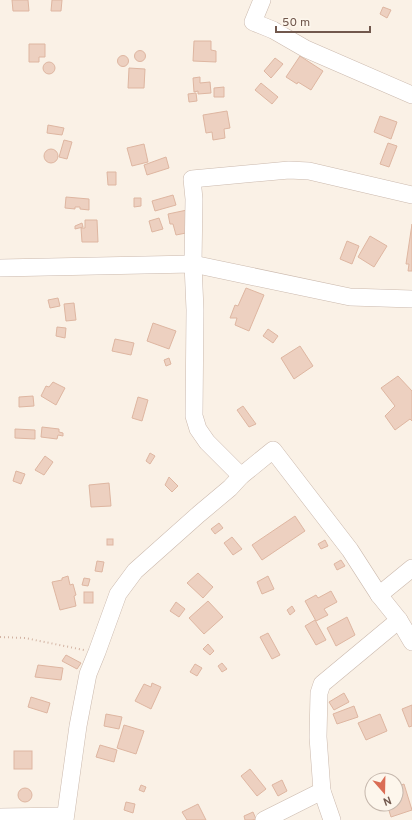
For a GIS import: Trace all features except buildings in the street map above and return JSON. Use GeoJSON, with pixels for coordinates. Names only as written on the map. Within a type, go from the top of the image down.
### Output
{"type":"FeatureCollection","features":[{"type":"Feature","properties":{"kind":"street"},"geometry":{"type":"LineString","coordinates":[[262,0],[253,22],[273,30],[306,49],[412,95]]}},
{"type":"Feature","properties":{"kind":"street"},"geometry":{"type":"LineString","coordinates":[[241,476],[206,442],[198,429],[194,416],[195,310],[193,264],[194,200],[192,179],[289,170],[309,171],[412,195]]}},
{"type":"Feature","properties":{"kind":"street"},"geometry":{"type":"LineString","coordinates":[[0,268],[193,264],[350,297],[412,299]]}},
{"type":"Feature","properties":{"kind":"street"},"geometry":{"type":"LineString","coordinates":[[0,817],[65,818],[78,726],[88,674],[118,594],[135,571],[230,488],[241,476],[273,450],[350,550],[379,595],[399,620],[412,642]]}},
{"type":"Feature","properties":{"kind":"street"},"geometry":{"type":"LineString","coordinates":[[379,595],[412,568]]}},
{"type":"Feature","properties":{"kind":"street"},"geometry":{"type":"LineString","coordinates":[[332,820],[322,791],[318,737],[319,693],[322,684],[399,620]]}},
{"type":"Feature","properties":{"kind":"street"},"geometry":{"type":"LineString","coordinates":[[264,820],[322,791]]}},
{"type":"Feature","properties":{"kind":"path"},"geometry":{"type":"LineString","coordinates":[[0,637],[25,638],[97,652]]}}]}
